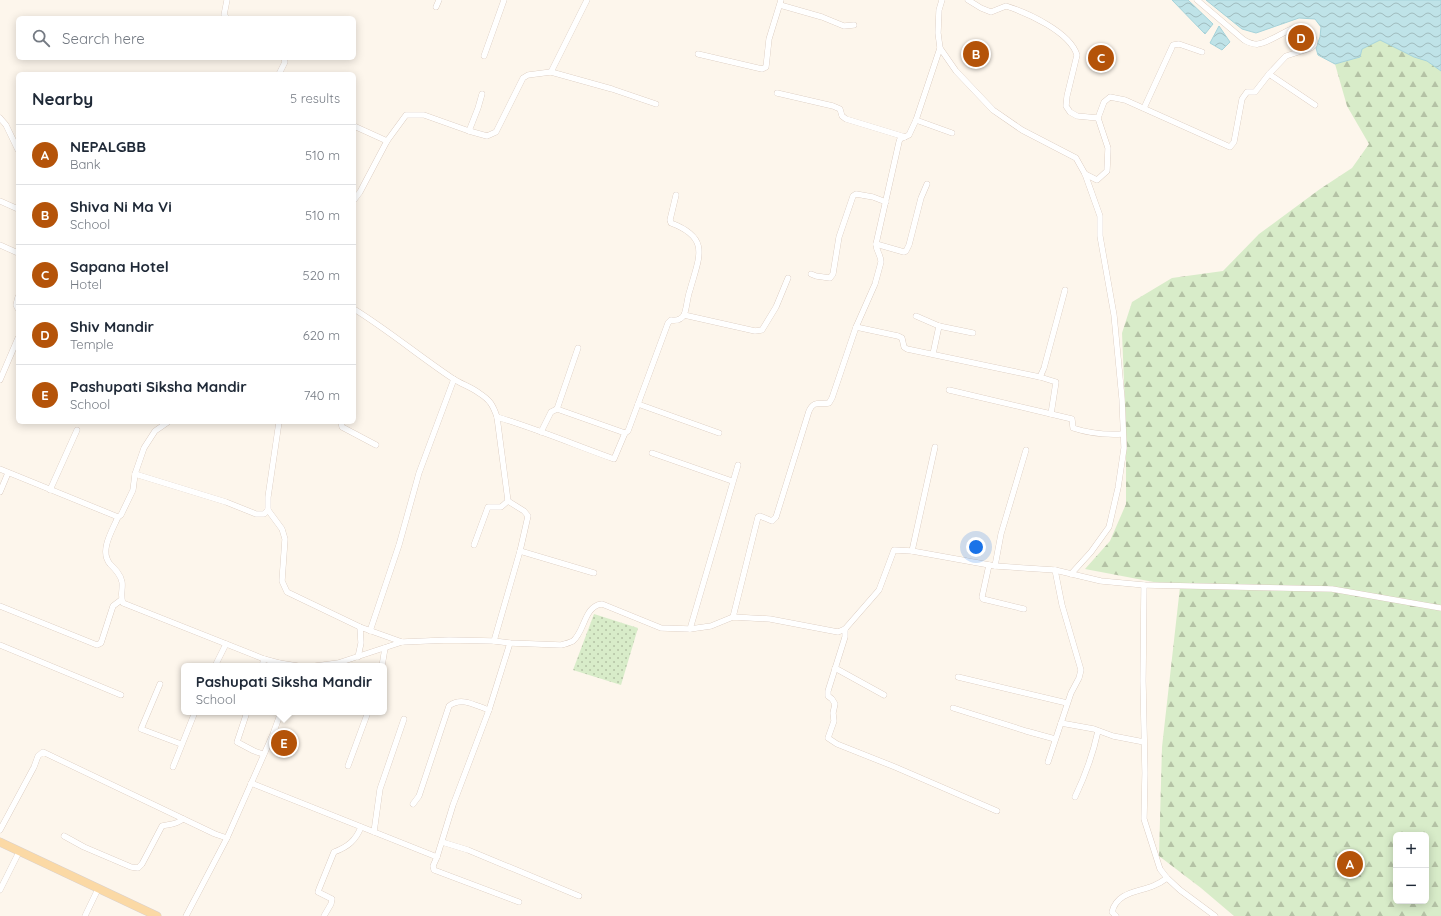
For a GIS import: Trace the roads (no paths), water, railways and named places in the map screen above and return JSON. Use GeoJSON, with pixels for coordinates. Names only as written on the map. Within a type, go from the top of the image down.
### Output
{"type":"FeatureCollection","features":[{"type":"Feature","properties":{"kind":"main road"},"geometry":{"type":"LineString","coordinates":[[0,842],[157,916]]}},
{"type":"Feature","properties":{"kind":"street"},"geometry":{"type":"LineString","coordinates":[[225,16],[227,0]]}},
{"type":"Feature","properties":{"kind":"street"},"geometry":{"type":"LineString","coordinates":[[436,7],[439,0]]}},
{"type":"Feature","properties":{"kind":"street"},"geometry":{"type":"LineString","coordinates":[[484,56],[504,0]]}},
{"type":"Feature","properties":{"kind":"street"},"geometry":{"type":"LineString","coordinates":[[551,72],[587,0]]}},
{"type":"Feature","properties":{"kind":"street"},"geometry":{"type":"LineString","coordinates":[[733,617],[758,517],[760,516],[772,521],[776,517],[809,412],[814,404],[829,403],[832,398],[856,327],[875,284],[881,262],[881,258],[876,250],[876,244],[899,142],[900,138],[909,135],[916,120],[940,48],[939,10],[942,0]]}},
{"type":"Feature","properties":{"kind":"street"},"geometry":{"type":"LineString","coordinates":[[968,0],[981,8],[992,12],[1006,6],[1020,10],[1065,37],[1075,49],[1077,55],[1066,106],[1070,112],[1077,116],[1098,118]]}},
{"type":"Feature","properties":{"kind":"street"},"geometry":{"type":"LineString","coordinates":[[1085,174],[1097,180],[1107,171],[1108,148],[1098,118],[1104,102],[1110,97],[1125,100],[1230,147],[1234,142],[1242,99],[1247,92],[1255,92],[1286,56],[1310,48],[1314,45],[1314,38],[1308,30],[1302,26],[1296,27],[1268,41],[1253,44],[1244,40],[1197,0]]}},
{"type":"Feature","properties":{"kind":"street"},"geometry":{"type":"LineString","coordinates":[[698,54],[762,69],[766,67],[769,39],[781,2],[844,26],[854,25]]}},
{"type":"Feature","properties":{"kind":"street"},"geometry":{"type":"LineString","coordinates":[[1144,108],[1173,45],[1179,44],[1202,52]]}},
{"type":"Feature","properties":{"kind":"street"},"geometry":{"type":"LineString","coordinates":[[940,48],[956,71],[993,110],[1022,130],[1076,158],[1085,174],[1100,216],[1100,236],[1114,315],[1122,399],[1124,448],[1118,488],[1109,527],[1091,552],[1071,574]]}},
{"type":"Feature","properties":{"kind":"street"},"geometry":{"type":"LineString","coordinates":[[280,72],[284,60]]}},
{"type":"Feature","properties":{"kind":"street"},"geometry":{"type":"LineString","coordinates":[[356,197],[386,142],[406,115],[424,115],[487,136],[496,132],[523,78],[528,75],[551,72],[612,89],[656,104]]}},
{"type":"Feature","properties":{"kind":"street"},"geometry":{"type":"LineString","coordinates":[[1270,74],[1315,106]]}},
{"type":"Feature","properties":{"kind":"street"},"geometry":{"type":"LineString","coordinates":[[777,93],[833,106],[840,109],[842,116],[846,118],[905,137]]}},
{"type":"Feature","properties":{"kind":"street"},"geometry":{"type":"LineString","coordinates":[[469,131],[482,94]]}},
{"type":"Feature","properties":{"kind":"street"},"geometry":{"type":"LineString","coordinates":[[0,118],[6,125],[16,146]]}},
{"type":"Feature","properties":{"kind":"street"},"geometry":{"type":"LineString","coordinates":[[916,120],[952,133]]}},
{"type":"Feature","properties":{"kind":"street"},"geometry":{"type":"LineString","coordinates":[[356,127],[386,142]]}},
{"type":"Feature","properties":{"kind":"street"},"geometry":{"type":"LineString","coordinates":[[876,244],[904,252],[906,250],[909,245],[921,198],[927,184]]}},
{"type":"Feature","properties":{"kind":"street"},"geometry":{"type":"LineString","coordinates":[[811,274],[830,278],[833,274],[839,236],[856,194],[864,194],[886,202]]}},
{"type":"Feature","properties":{"kind":"street"},"geometry":{"type":"LineString","coordinates":[[497,417],[614,459],[625,433],[628,431],[668,323],[671,320],[680,320],[684,315],[700,250],[697,242],[687,230],[679,225],[671,223],[670,220],[676,195]]}},
{"type":"Feature","properties":{"kind":"street"},"geometry":{"type":"LineString","coordinates":[[0,201],[16,207]]}},
{"type":"Feature","properties":{"kind":"street"},"geometry":{"type":"LineString","coordinates":[[0,245],[16,252]]}},
{"type":"Feature","properties":{"kind":"street"},"geometry":{"type":"LineString","coordinates":[[684,315],[755,331],[762,330],[776,307],[788,278]]}},
{"type":"Feature","properties":{"kind":"street"},"geometry":{"type":"LineString","coordinates":[[1040,378],[1065,290]]}},
{"type":"Feature","properties":{"kind":"street"},"geometry":{"type":"LineString","coordinates":[[356,311],[379,324],[402,343],[454,379],[479,392],[493,405],[497,417],[508,501]]}},
{"type":"Feature","properties":{"kind":"street"},"geometry":{"type":"LineString","coordinates":[[916,316],[939,326],[973,333]]}},
{"type":"Feature","properties":{"kind":"street"},"geometry":{"type":"LineString","coordinates":[[933,354],[939,326]]}},
{"type":"Feature","properties":{"kind":"street"},"geometry":{"type":"LineString","coordinates":[[856,327],[898,336],[902,338],[904,347],[1056,382],[1051,414]]}},
{"type":"Feature","properties":{"kind":"street"},"geometry":{"type":"LineString","coordinates":[[0,380],[16,343]]}},
{"type":"Feature","properties":{"kind":"street"},"geometry":{"type":"LineString","coordinates":[[542,432],[551,412],[557,409],[578,348]]}},
{"type":"Feature","properties":{"kind":"street"},"geometry":{"type":"LineString","coordinates":[[370,631],[399,545],[419,473],[454,379]]}},
{"type":"Feature","properties":{"kind":"street"},"geometry":{"type":"LineString","coordinates":[[949,390],[1072,419],[1073,428],[1079,430],[1112,435],[1123,434]]}},
{"type":"Feature","properties":{"kind":"street"},"geometry":{"type":"LineString","coordinates":[[638,404],[719,433]]}},
{"type":"Feature","properties":{"kind":"street"},"geometry":{"type":"LineString","coordinates":[[557,409],[625,433]]}},
{"type":"Feature","properties":{"kind":"street"},"geometry":{"type":"LineString","coordinates":[[165,424],[155,431],[144,448],[135,474],[132,490],[106,546],[106,556],[122,581],[121,600],[123,603],[135,609],[275,663]]}},
{"type":"Feature","properties":{"kind":"street"},"geometry":{"type":"LineString","coordinates":[[279,424],[268,497],[268,510],[282,529],[285,539],[282,581],[287,592],[360,627],[402,642]]}},
{"type":"Feature","properties":{"kind":"street"},"geometry":{"type":"LineString","coordinates":[[341,424],[342,427],[376,445]]}},
{"type":"Feature","properties":{"kind":"street"},"geometry":{"type":"LineString","coordinates":[[50,490],[77,430]]}},
{"type":"Feature","properties":{"kind":"street"},"geometry":{"type":"LineString","coordinates":[[912,551],[935,447]]}},
{"type":"Feature","properties":{"kind":"street"},"geometry":{"type":"LineString","coordinates":[[1024,609],[982,599],[982,596],[1026,450]]}},
{"type":"Feature","properties":{"kind":"street"},"geometry":{"type":"LineString","coordinates":[[652,453],[732,481]]}},
{"type":"Feature","properties":{"kind":"street"},"geometry":{"type":"LineString","coordinates":[[690,629],[732,481],[738,465]]}},
{"type":"Feature","properties":{"kind":"street"},"geometry":{"type":"LineString","coordinates":[[0,469],[118,518]]}},
{"type":"Feature","properties":{"kind":"street"},"geometry":{"type":"LineString","coordinates":[[0,492],[8,473]]}},
{"type":"Feature","properties":{"kind":"street"},"geometry":{"type":"LineString","coordinates":[[135,474],[226,502],[256,514],[264,514],[268,510]]}},
{"type":"Feature","properties":{"kind":"street"},"geometry":{"type":"LineString","coordinates":[[474,545],[488,507],[501,507],[508,501]]}},
{"type":"Feature","properties":{"kind":"street"},"geometry":{"type":"LineString","coordinates":[[494,641],[520,551],[528,516],[524,511],[508,501]]}},
{"type":"Feature","properties":{"kind":"street"},"geometry":{"type":"LineString","coordinates":[[338,663],[402,642],[449,640],[560,645],[574,640],[592,609],[596,605],[602,604],[661,628],[690,629],[712,626],[733,617],[770,619],[838,632],[845,629],[879,590],[894,550],[912,551],[992,565],[1055,570],[1101,581],[1144,586],[1332,590],[1441,608]]}},
{"type":"Feature","properties":{"kind":"street"},"geometry":{"type":"LineString","coordinates":[[520,551],[594,573]]}},
{"type":"Feature","properties":{"kind":"street"},"geometry":{"type":"LineString","coordinates":[[1048,762],[1067,703],[1079,678],[1081,670],[1062,605],[1055,570]]}},
{"type":"Feature","properties":{"kind":"street"},"geometry":{"type":"LineString","coordinates":[[1144,586],[1144,819],[1160,869],[1180,890],[1215,916]]}},
{"type":"Feature","properties":{"kind":"street"},"geometry":{"type":"LineString","coordinates":[[0,606],[97,645],[101,643],[113,606],[121,600]]}},
{"type":"Feature","properties":{"kind":"street"},"geometry":{"type":"LineString","coordinates":[[358,657],[361,643],[360,627]]}},
{"type":"Feature","properties":{"kind":"street"},"geometry":{"type":"LineString","coordinates":[[845,629],[845,637],[828,691],[828,696],[835,704],[833,713],[834,721],[828,738],[837,744],[997,811]]}},
{"type":"Feature","properties":{"kind":"street"},"geometry":{"type":"LineString","coordinates":[[510,643],[489,710],[453,805],[433,866],[434,870],[519,902]]}},
{"type":"Feature","properties":{"kind":"street"},"geometry":{"type":"LineString","coordinates":[[216,663],[226,644]]}},
{"type":"Feature","properties":{"kind":"street"},"geometry":{"type":"LineString","coordinates":[[0,645],[121,695]]}},
{"type":"Feature","properties":{"kind":"street"},"geometry":{"type":"LineString","coordinates":[[382,663],[385,648]]}},
{"type":"Feature","properties":{"kind":"street"},"geometry":{"type":"LineString","coordinates":[[263,663],[264,659]]}},
{"type":"Feature","properties":{"kind":"street"},"geometry":{"type":"LineString","coordinates":[[835,668],[884,695]]}},
{"type":"Feature","properties":{"kind":"street"},"geometry":{"type":"LineString","coordinates":[[958,677],[1067,703]]}},
{"type":"Feature","properties":{"kind":"street"},"geometry":{"type":"LineString","coordinates":[[160,684],[141,729],[181,744]]}},
{"type":"Feature","properties":{"kind":"street"},"geometry":{"type":"LineString","coordinates":[[413,804],[418,796],[449,706],[454,702],[460,701],[489,710]]}},
{"type":"Feature","properties":{"kind":"street"},"geometry":{"type":"LineString","coordinates":[[953,708],[1055,739]]}},
{"type":"Feature","properties":{"kind":"street"},"geometry":{"type":"LineString","coordinates":[[173,767],[194,715]]}},
{"type":"Feature","properties":{"kind":"street"},"geometry":{"type":"LineString","coordinates":[[246,715],[237,742],[263,754]]}},
{"type":"Feature","properties":{"kind":"street"},"geometry":{"type":"LineString","coordinates":[[186,916],[227,838],[280,715]]}},
{"type":"Feature","properties":{"kind":"street"},"geometry":{"type":"LineString","coordinates":[[348,766],[367,715]]}},
{"type":"Feature","properties":{"kind":"street"},"geometry":{"type":"LineString","coordinates":[[374,832],[380,789],[404,719]]}},
{"type":"Feature","properties":{"kind":"street"},"geometry":{"type":"LineString","coordinates":[[1061,723],[1144,742]]}},
{"type":"Feature","properties":{"kind":"street"},"geometry":{"type":"LineString","coordinates":[[1075,797],[1094,748],[1098,731]]}},
{"type":"Feature","properties":{"kind":"street"},"geometry":{"type":"LineString","coordinates":[[0,830],[34,767],[38,756],[42,752],[215,834],[227,838]]}},
{"type":"Feature","properties":{"kind":"street"},"geometry":{"type":"LineString","coordinates":[[251,783],[437,857]]}},
{"type":"Feature","properties":{"kind":"street"},"geometry":{"type":"LineString","coordinates":[[64,836],[84,847],[131,867],[138,868],[142,864],[162,826],[171,825],[183,819]]}},
{"type":"Feature","properties":{"kind":"street"},"geometry":{"type":"LineString","coordinates":[[324,916],[331,904],[332,899],[318,892],[334,852],[357,838],[361,827]]}},
{"type":"Feature","properties":{"kind":"street"},"geometry":{"type":"LineString","coordinates":[[442,842],[468,850],[579,896]]}},
{"type":"Feature","properties":{"kind":"street"},"geometry":{"type":"LineString","coordinates":[[0,890],[19,852]]}},
{"type":"Feature","properties":{"kind":"street"},"geometry":{"type":"LineString","coordinates":[[1116,916],[1112,912],[1113,907],[1121,898],[1127,894],[1154,886],[1167,878]]}},
{"type":"Feature","properties":{"kind":"street"},"geometry":{"type":"LineString","coordinates":[[85,916],[98,889]]}},
{"type":"Feature","properties":{"kind":"water"},"geometry":{"type":"Polygon","coordinates":[[[1172,0],[1188,0],[1213,24],[1205,34],[1172,0]]]}},
{"type":"Feature","properties":{"kind":"water"},"geometry":{"type":"Polygon","coordinates":[[[1206,0],[1441,0],[1441,71],[1427,61],[1414,57],[1380,40],[1362,49],[1360,57],[1335,64],[1318,55],[1316,48],[1320,37],[1321,27],[1315,19],[1299,18],[1256,33],[1242,29],[1206,0]]]}},
{"type":"Feature","properties":{"kind":"water"},"geometry":{"type":"Polygon","coordinates":[[[1219,26],[1230,42],[1222,50],[1210,43],[1219,26]]]}},
{"type":"Feature","properties":{"kind":"place","name":"Shiv Mandir"},"geometry":{"type":"Point","coordinates":[1301,38]}},
{"type":"Feature","properties":{"kind":"place","name":"Shiva Ni Ma Vi"},"geometry":{"type":"Point","coordinates":[976,54]}},
{"type":"Feature","properties":{"kind":"place","name":"Sapana Hotel"},"geometry":{"type":"Point","coordinates":[1101,58]}},
{"type":"Feature","properties":{"kind":"place","name":"Pashupati Siksha Mandir"},"geometry":{"type":"Point","coordinates":[284,743]}},
{"type":"Feature","properties":{"kind":"place","name":"NEPALGBB"},"geometry":{"type":"Point","coordinates":[1350,864]}}]}
